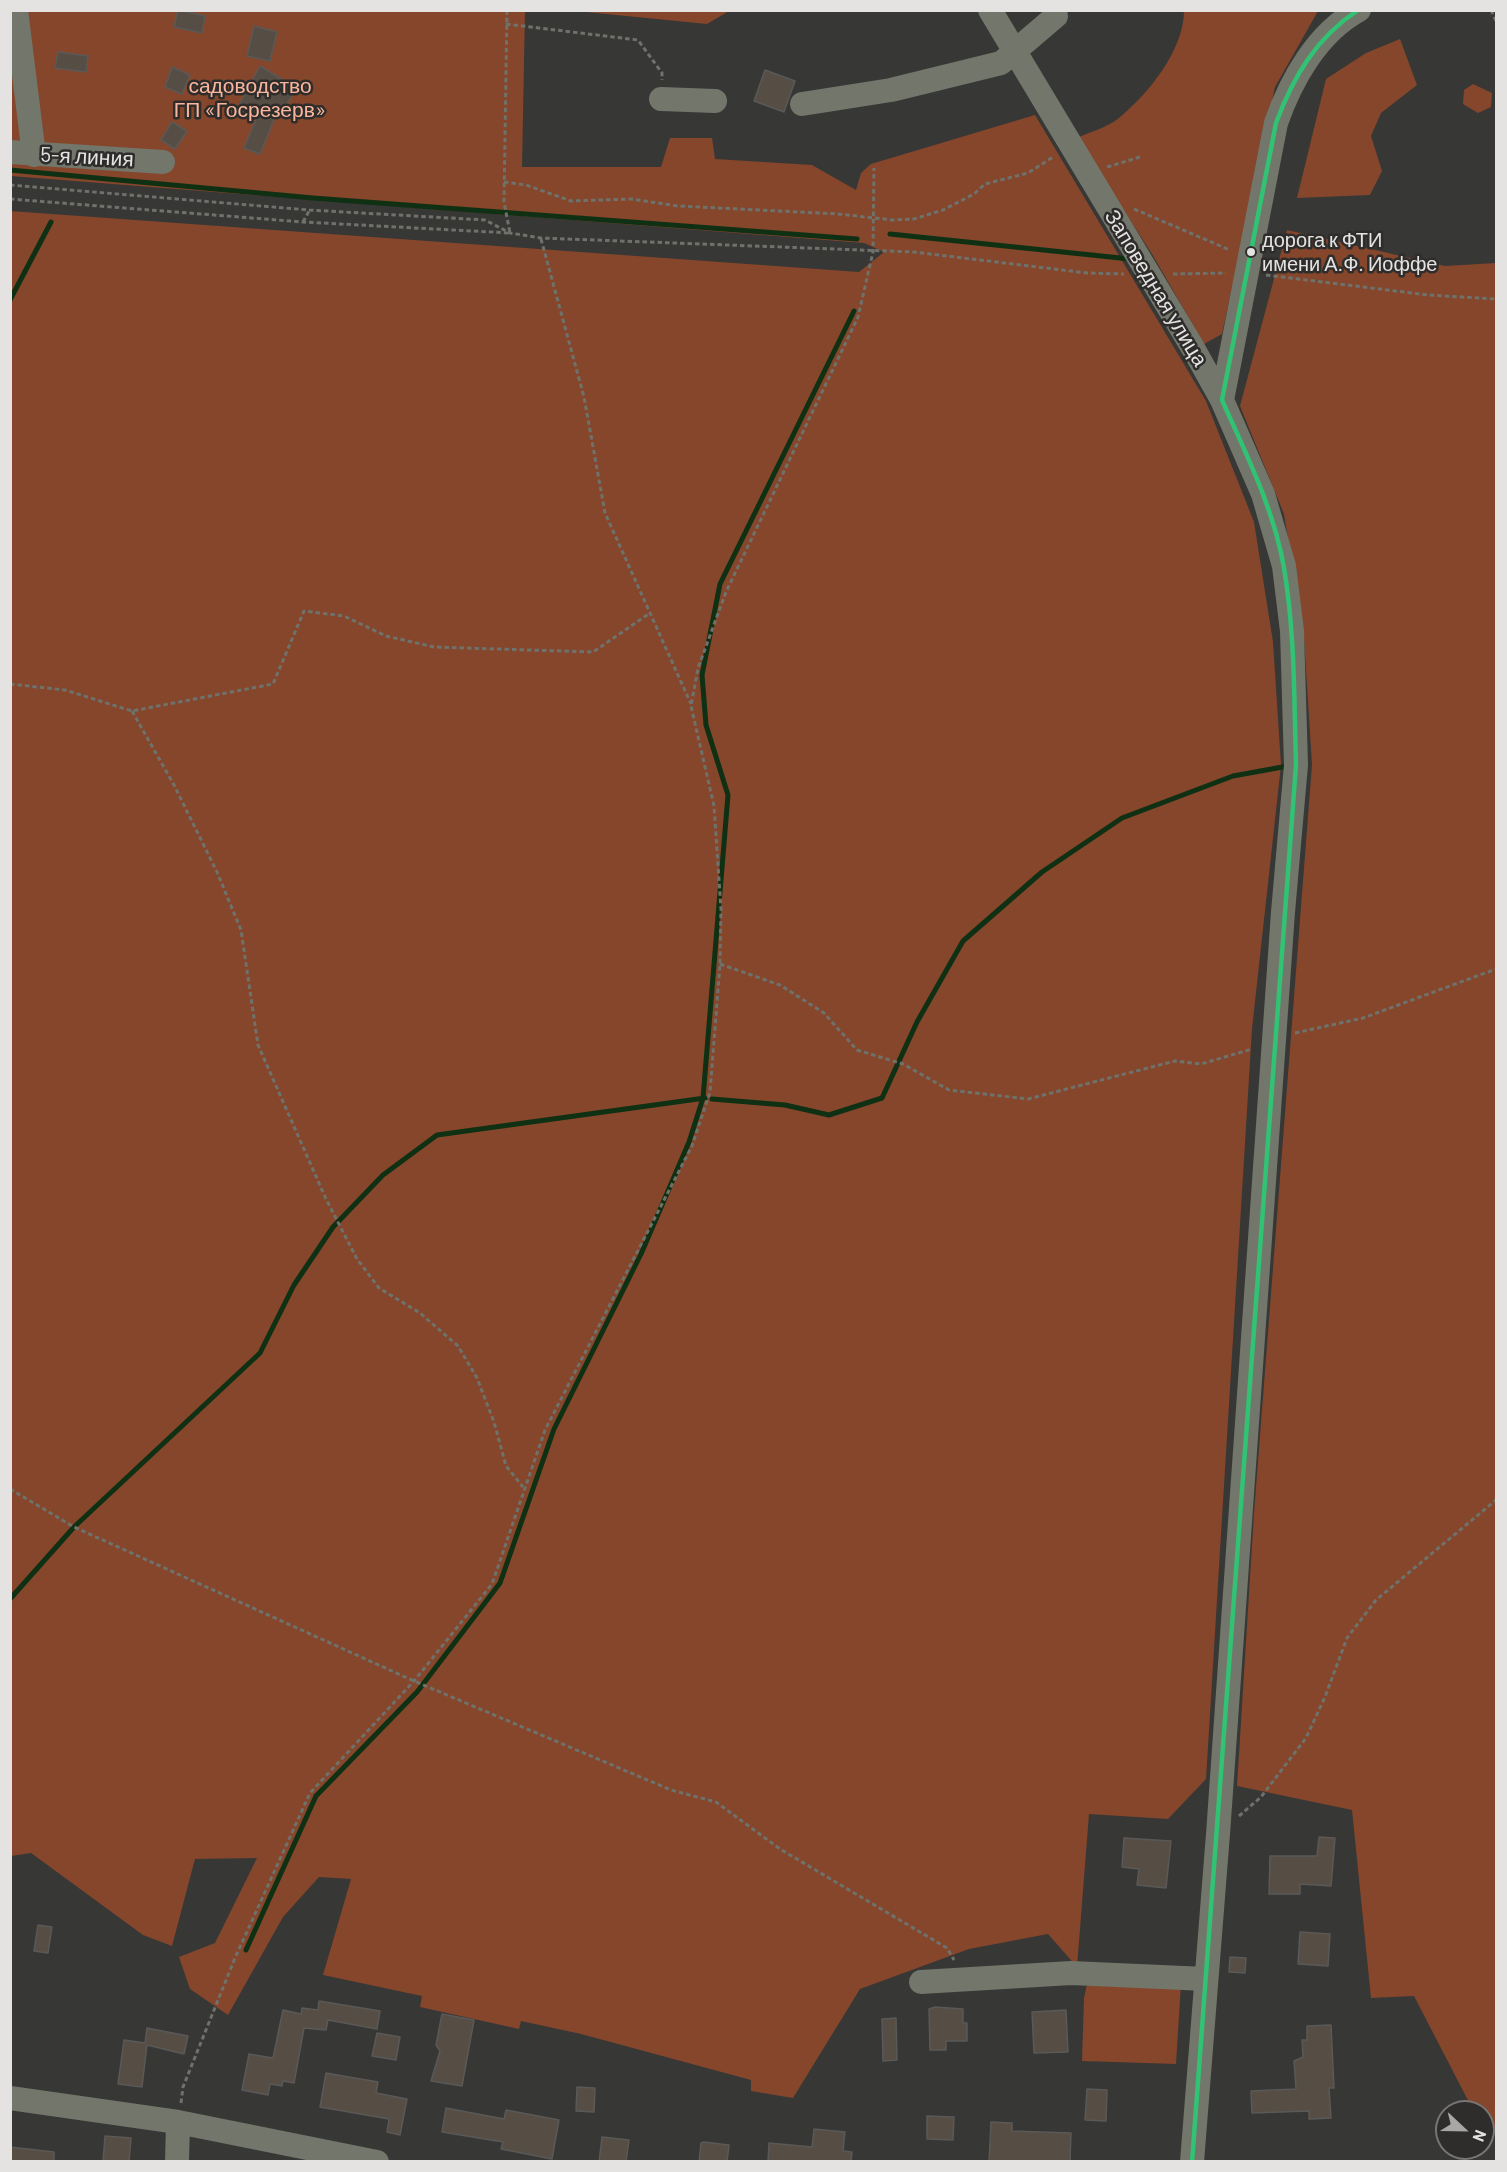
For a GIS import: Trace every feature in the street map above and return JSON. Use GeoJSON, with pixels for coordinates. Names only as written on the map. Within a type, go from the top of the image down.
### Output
{"type":"FeatureCollection","features":[{"type":"Feature","properties":{"kind":"street"},"geometry":{"type":"LineString","coordinates":[[16,10],[34,154]]}},
{"type":"Feature","properties":{"kind":"street","name":"Заповедная улица"},"geometry":{"type":"LineString","coordinates":[[990,10],[1222,400],[1263,494],[1284,566],[1292,631],[1296,765],[1192,2162]]}},
{"type":"Feature","properties":{"kind":"street"},"geometry":{"type":"LineString","coordinates":[[1222,400],[1250,266],[1276,123],[1287,93],[1309,56],[1349,16],[1359,10]]}},
{"type":"Feature","properties":{"kind":"street"},"geometry":{"type":"LineString","coordinates":[[802,104],[891,90],[1001,63],[1056,16]]}},
{"type":"Feature","properties":{"kind":"street"},"geometry":{"type":"LineString","coordinates":[[661,99],[715,101]]}},
{"type":"Feature","properties":{"kind":"street","name":"5-я линия"},"geometry":{"type":"LineString","coordinates":[[10,152],[163,162]]}},
{"type":"Feature","properties":{"kind":"street"},"geometry":{"type":"LineString","coordinates":[[921,1982],[1071,1973],[1206,1979]]}},
{"type":"Feature","properties":{"kind":"street"},"geometry":{"type":"LineString","coordinates":[[10,2098],[178,2122],[377,2162]]}},
{"type":"Feature","properties":{"kind":"street"},"geometry":{"type":"LineString","coordinates":[[177,2162],[178,2122]]}},
{"type":"Feature","properties":{"kind":"path"},"geometry":{"type":"LineString","coordinates":[[507,10],[504,202],[510,233]]}},
{"type":"Feature","properties":{"kind":"path"},"geometry":{"type":"LineString","coordinates":[[1491,10],[1497,21]]}},
{"type":"Feature","properties":{"kind":"path"},"geometry":{"type":"LineString","coordinates":[[506,24],[638,40],[662,73],[661,99]]}},
{"type":"Feature","properties":{"kind":"path"},"geometry":{"type":"LineString","coordinates":[[504,182],[526,185],[571,201],[631,199],[678,206],[872,216],[893,220],[914,219],[943,210],[974,194],[985,184],[1039,168],[1069,145]]}},
{"type":"Feature","properties":{"kind":"path"},"geometry":{"type":"LineString","coordinates":[[1086,173],[1140,157]]}},
{"type":"Feature","properties":{"kind":"path"},"geometry":{"type":"LineString","coordinates":[[691,706],[698,668],[726,592],[858,317],[873,252],[874,168]]}},
{"type":"Feature","properties":{"kind":"path"},"geometry":{"type":"LineString","coordinates":[[10,185],[309,210],[485,220],[510,233]]}},
{"type":"Feature","properties":{"kind":"path"},"geometry":{"type":"LineString","coordinates":[[10,199],[303,222],[510,233],[541,238],[914,252],[1087,273],[1147,274],[1250,266],[1428,295],[1497,299]]}},
{"type":"Feature","properties":{"kind":"path"},"geometry":{"type":"LineString","coordinates":[[1131,208],[1250,266]]}},
{"type":"Feature","properties":{"kind":"path"},"geometry":{"type":"LineString","coordinates":[[303,222],[309,210]]}},
{"type":"Feature","properties":{"kind":"path"},"geometry":{"type":"LineString","coordinates":[[178,2122],[183,2087],[236,1958],[310,1793],[414,1681],[492,1584],[523,1488],[545,1430],[692,1146],[710,1092],[720,964],[721,909],[714,806],[691,706],[605,513],[584,397],[541,238]]}},
{"type":"Feature","properties":{"kind":"path"},"geometry":{"type":"LineString","coordinates":[[10,684],[65,690],[132,711],[273,684],[304,611],[344,616],[386,636],[434,647],[592,652],[650,613]]}},
{"type":"Feature","properties":{"kind":"path"},"geometry":{"type":"LineString","coordinates":[[132,711],[174,785],[217,873],[241,930],[258,1045],[287,1116],[357,1259],[379,1288],[420,1313],[458,1346],[477,1378],[494,1422],[506,1466],[523,1488]]}},
{"type":"Feature","properties":{"kind":"path"},"geometry":{"type":"LineString","coordinates":[[720,964],[780,985],[824,1012],[857,1050],[903,1064],[949,1090],[1028,1099],[1175,1061],[1201,1064],[1226,1058],[1274,1039],[1363,1018],[1497,969]]}},
{"type":"Feature","properties":{"kind":"path"},"geometry":{"type":"LineString","coordinates":[[10,1489],[74,1527],[414,1681],[671,1790],[716,1802],[780,1849],[947,1948],[966,1979]]}},
{"type":"Feature","properties":{"kind":"path"},"geometry":{"type":"LineString","coordinates":[[1218,1834],[1261,1797],[1306,1738],[1325,1697],[1347,1638],[1376,1600],[1497,1500]]}},
{"type":"Feature","properties":{"kind":"green space","name":"садоводство ГП «Госрезерв»"},"geometry":{"type":"Polygon","coordinates":[[[11,10],[525,11],[522,167],[661,167],[670,138],[712,138],[715,159],[812,165],[856,190],[861,173],[871,164],[1035,115],[1206,401],[1254,522],[1273,642],[1281,765],[1252,1029],[1206,1779],[1168,1819],[1089,1814],[1077,1967],[1048,1934],[969,1949],[860,1989],[793,2098],[751,2091],[751,2080],[581,2034],[521,2021],[519,2029],[420,2007],[422,1996],[323,1975],[351,1879],[319,1877],[283,1917],[228,2015],[190,1989],[179,1957],[215,1943],[257,1858],[195,1859],[172,1946],[143,1935],[31,1853],[11,1856],[10,211],[859,272],[884,252],[864,243],[11,176],[11,10]]]}},
{"type":"Feature","properties":{"kind":"green space"},"geometry":{"type":"Polygon","coordinates":[[[576,11],[729,11],[707,24],[576,11]]]}},
{"type":"Feature","properties":{"kind":"green space"},"geometry":{"type":"Polygon","coordinates":[[[1184,11],[1318,11],[1275,87],[1222,334],[1204,344],[1152,254],[1077,138],[1115,121],[1152,84],[1178,41],[1184,11]]]}},
{"type":"Feature","properties":{"kind":"green space"},"geometry":{"type":"Polygon","coordinates":[[[1400,39],[1417,85],[1381,113],[1371,136],[1382,171],[1370,195],[1297,198],[1326,79],[1366,53],[1400,39]]]}},
{"type":"Feature","properties":{"kind":"green space"},"geometry":{"type":"Polygon","coordinates":[[[1473,84],[1492,93],[1491,107],[1478,113],[1463,104],[1464,90],[1473,84]]]}},
{"type":"Feature","properties":{"kind":"green space"},"geometry":{"type":"Polygon","coordinates":[[[1287,230],[1445,266],[1496,263],[1496,2127],[1495,2100],[1468,2100],[1414,1996],[1371,1998],[1352,1810],[1237,1786],[1254,1513],[1312,765],[1304,638],[1284,514],[1240,406],[1287,230]]]}},
{"type":"Feature","properties":{"kind":"green space"},"geometry":{"type":"Polygon","coordinates":[[[1088,1980],[1181,1984],[1176,2064],[1082,2061],[1084,1998],[1088,1980]]]}},
{"type":"Feature","properties":{"kind":"building"},"geometry":{"type":"Polygon","coordinates":[[[178,10],[205,16],[202,33],[174,27],[178,10]]]}},
{"type":"Feature","properties":{"kind":"building"},"geometry":{"type":"Polygon","coordinates":[[[254,26],[277,32],[270,61],[247,56],[254,26]]]}},
{"type":"Feature","properties":{"kind":"building"},"geometry":{"type":"Polygon","coordinates":[[[58,52],[88,56],[86,72],[55,68],[58,52]]]}},
{"type":"Feature","properties":{"kind":"building"},"geometry":{"type":"Polygon","coordinates":[[[260,66],[296,88],[285,108],[280,105],[260,154],[244,148],[256,119],[237,109],[260,66]]]}},
{"type":"Feature","properties":{"kind":"building"},"geometry":{"type":"Polygon","coordinates":[[[172,67],[190,75],[182,94],[165,87],[172,67]]]}},
{"type":"Feature","properties":{"kind":"building"},"geometry":{"type":"Polygon","coordinates":[[[765,70],[795,81],[784,112],[754,101],[765,70]]]}},
{"type":"Feature","properties":{"kind":"building"},"geometry":{"type":"Polygon","coordinates":[[[172,122],[187,131],[175,149],[161,140],[172,122]]]}},
{"type":"Feature","properties":{"kind":"building"},"geometry":{"type":"Polygon","coordinates":[[[1319,1837],[1335,1838],[1331,1886],[1300,1884],[1300,1894],[1269,1894],[1270,1856],[1317,1856],[1319,1837]]]}},
{"type":"Feature","properties":{"kind":"building"},"geometry":{"type":"Polygon","coordinates":[[[1124,1838],[1171,1841],[1166,1888],[1137,1885],[1139,1869],[1122,1867],[1124,1838]]]}},
{"type":"Feature","properties":{"kind":"building"},"geometry":{"type":"Polygon","coordinates":[[[38,1925],[52,1927],[48,1953],[34,1951],[38,1925]]]}},
{"type":"Feature","properties":{"kind":"building"},"geometry":{"type":"Polygon","coordinates":[[[1300,1932],[1330,1934],[1328,1966],[1298,1964],[1300,1932]]]}},
{"type":"Feature","properties":{"kind":"building"},"geometry":{"type":"Polygon","coordinates":[[[1230,1957],[1246,1958],[1245,1973],[1229,1972],[1230,1957]]]}},
{"type":"Feature","properties":{"kind":"building"},"geometry":{"type":"Polygon","coordinates":[[[319,2001],[380,2011],[377,2029],[328,2020],[326,2030],[304,2028],[294,2083],[283,2081],[282,2086],[270,2084],[268,2095],[242,2090],[249,2054],[273,2058],[283,2010],[301,2014],[302,2008],[318,2010],[319,2001]]]}},
{"type":"Feature","properties":{"kind":"building"},"geometry":{"type":"Polygon","coordinates":[[[935,2007],[963,2009],[963,2023],[967,2023],[967,2041],[946,2041],[946,2050],[930,2050],[929,2009],[935,2007]]]}},
{"type":"Feature","properties":{"kind":"building"},"geometry":{"type":"Polygon","coordinates":[[[1066,2010],[1068,2052],[1034,2053],[1032,2012],[1066,2010]]]}},
{"type":"Feature","properties":{"kind":"building"},"geometry":{"type":"Polygon","coordinates":[[[442,2014],[474,2020],[462,2086],[431,2081],[440,2051],[436,2045],[442,2014]]]}},
{"type":"Feature","properties":{"kind":"building"},"geometry":{"type":"Polygon","coordinates":[[[896,2018],[897,2060],[883,2061],[882,2019],[896,2018]]]}},
{"type":"Feature","properties":{"kind":"building"},"geometry":{"type":"Polygon","coordinates":[[[1331,2025],[1334,2088],[1329,2088],[1331,2118],[1309,2119],[1309,2111],[1252,2113],[1251,2091],[1296,2089],[1294,2061],[1303,2057],[1302,2040],[1307,2040],[1307,2026],[1331,2025]]]}},
{"type":"Feature","properties":{"kind":"building"},"geometry":{"type":"Polygon","coordinates":[[[147,2028],[188,2036],[184,2054],[147,2045],[142,2087],[118,2084],[124,2040],[145,2043],[147,2028]]]}},
{"type":"Feature","properties":{"kind":"building"},"geometry":{"type":"Polygon","coordinates":[[[377,2033],[400,2037],[396,2060],[372,2056],[377,2033]]]}},
{"type":"Feature","properties":{"kind":"building"},"geometry":{"type":"Polygon","coordinates":[[[326,2073],[378,2082],[376,2093],[407,2099],[400,2135],[387,2132],[389,2119],[320,2107],[326,2073]]]}},
{"type":"Feature","properties":{"kind":"building"},"geometry":{"type":"Polygon","coordinates":[[[577,2087],[595,2088],[594,2112],[576,2111],[577,2087]]]}},
{"type":"Feature","properties":{"kind":"building"},"geometry":{"type":"Polygon","coordinates":[[[1087,2089],[1107,2090],[1106,2121],[1085,2120],[1087,2089]]]}},
{"type":"Feature","properties":{"kind":"building"},"geometry":{"type":"Polygon","coordinates":[[[446,2108],[504,2119],[506,2110],[559,2120],[552,2159],[501,2149],[503,2142],[442,2132],[446,2108]]]}},
{"type":"Feature","properties":{"kind":"building"},"geometry":{"type":"Polygon","coordinates":[[[927,2116],[954,2117],[953,2140],[927,2139],[927,2116]]]}},
{"type":"Feature","properties":{"kind":"building"},"geometry":{"type":"Polygon","coordinates":[[[991,2122],[1012,2123],[1012,2131],[1071,2133],[1070,2162],[989,2162],[991,2122]]]}},
{"type":"Feature","properties":{"kind":"building"},"geometry":{"type":"Polygon","coordinates":[[[814,2129],[845,2132],[843,2151],[852,2152],[851,2162],[768,2162],[769,2143],[812,2147],[814,2129]]]}},
{"type":"Feature","properties":{"kind":"building"},"geometry":{"type":"Polygon","coordinates":[[[105,2136],[131,2138],[129,2162],[103,2162],[105,2136]]]}},
{"type":"Feature","properties":{"kind":"building"},"geometry":{"type":"Polygon","coordinates":[[[602,2137],[629,2140],[626,2162],[599,2162],[602,2137]]]}},
{"type":"Feature","properties":{"kind":"building"},"geometry":{"type":"Polygon","coordinates":[[[701,2143],[729,2145],[727,2162],[699,2162],[701,2143]]]}},
{"type":"Feature","properties":{"kind":"building"},"geometry":{"type":"Polygon","coordinates":[[[10,2147],[54,2152],[54,2162],[10,2162],[10,2147]]]}},
{"type":"Feature","properties":{"kind":"waterway"},"geometry":{"type":"LineString","coordinates":[[10,170],[313,198],[857,239]]}},
{"type":"Feature","properties":{"kind":"waterway"},"geometry":{"type":"LineString","coordinates":[[10,300],[51,222]]}},
{"type":"Feature","properties":{"kind":"waterway"},"geometry":{"type":"LineString","coordinates":[[890,234],[1130,259]]}},
{"type":"Feature","properties":{"kind":"waterway"},"geometry":{"type":"LineString","coordinates":[[246,1950],[316,1796],[417,1692],[500,1583],[554,1429],[641,1254],[689,1142],[703,1098],[728,795],[706,725],[702,675],[720,584],[854,311]]}},
{"type":"Feature","properties":{"kind":"waterway"},"geometry":{"type":"LineString","coordinates":[[712,1099],[785,1105],[829,1115],[882,1098],[917,1022],[963,941],[1042,872],[1122,818],[1233,776],[1288,766]]}},
{"type":"Feature","properties":{"kind":"waterway"},"geometry":{"type":"LineString","coordinates":[[10,1599],[74,1527],[260,1353],[294,1285],[333,1227],[383,1175],[437,1135],[705,1098]]}},
{"type":"Feature","properties":{"kind":"transit line"},"geometry":{"type":"LineString","coordinates":[[1222,400],[1276,123],[1298,74],[1318,46],[1343,21],[1358,10]]}},
{"type":"Feature","properties":{"kind":"transit line"},"geometry":{"type":"LineString","coordinates":[[1192,2162],[1296,765],[1292,641],[1284,568],[1266,503],[1222,400]]}},
{"type":"Feature","properties":{"kind":"place","name":"дорога к ФТИ имени А.Ф. Иоффе"},"geometry":{"type":"Point","coordinates":[1251,252]}}]}
